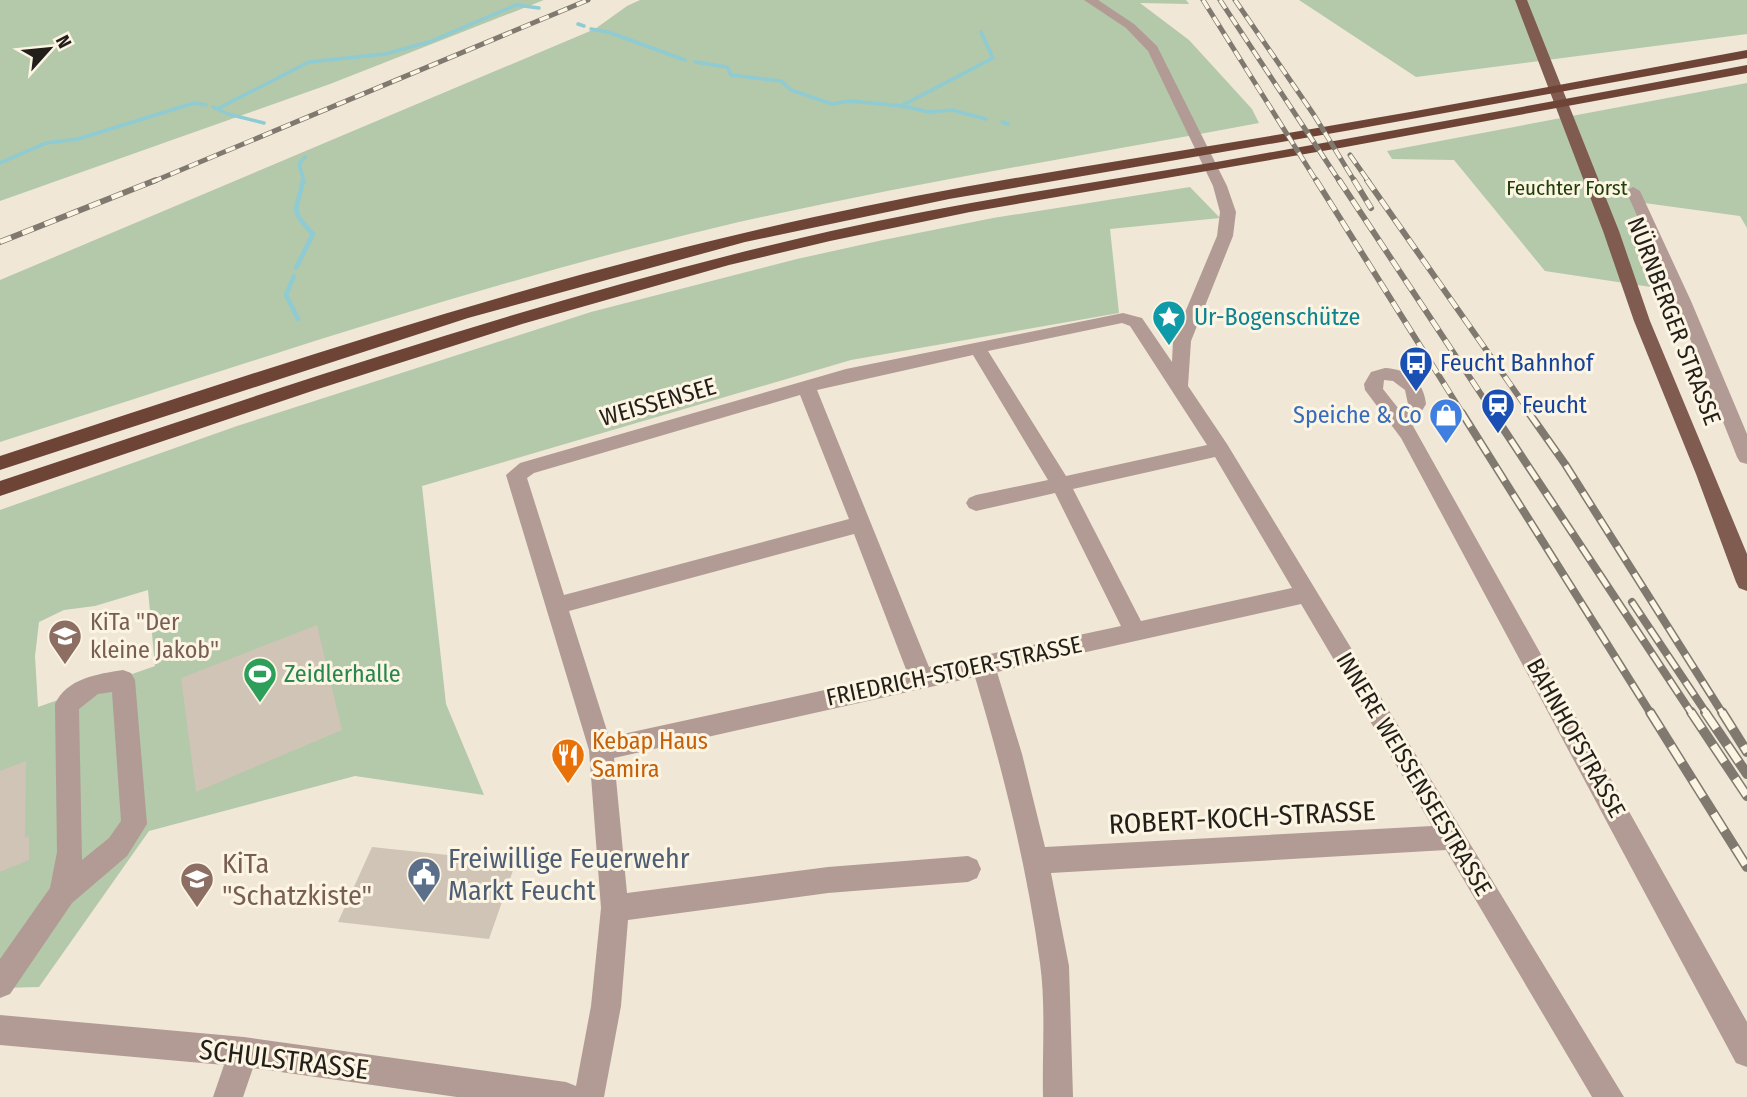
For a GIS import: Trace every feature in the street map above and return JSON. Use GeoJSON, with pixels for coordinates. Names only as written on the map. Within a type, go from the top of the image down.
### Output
{"type":"FeatureCollection","features":[{"type":"Feature","properties":{"kind":"highway"},"geometry":{"type":"LineString","coordinates":[[0,463],[429,324],[587,278],[743,238],[921,198],[1400,118],[1747,54]]}},
{"type":"Feature","properties":{"kind":"highway"},"geometry":{"type":"LineString","coordinates":[[0,489],[302,388],[603,294],[831,236],[1054,192],[1418,131],[1747,69]]}},
{"type":"Feature","properties":{"kind":"main road","name":"NÜRNBERGER STRASSE"},"geometry":{"type":"LineString","coordinates":[[1521,0],[1611,231],[1638,312],[1706,474],[1747,582]]}},
{"type":"Feature","properties":{"kind":"street"},"geometry":{"type":"LineString","coordinates":[[1090,0],[1130,26],[1153,49],[1220,186],[1228,212],[1225,236],[1182,341],[1179,385]]}},
{"type":"Feature","properties":{"kind":"street"},"geometry":{"type":"LineString","coordinates":[[1633,191],[1737,415],[1747,457]]}},
{"type":"Feature","properties":{"kind":"street","name":"INNERE WEISSENSEESTRASSE"},"geometry":{"type":"LineString","coordinates":[[806,386],[977,347],[1123,318],[1136,322],[1220,449],[1609,1097]]}},
{"type":"Feature","properties":{"kind":"street"},"geometry":{"type":"LineString","coordinates":[[977,347],[1062,486],[1134,630]]}},
{"type":"Feature","properties":{"kind":"street"},"geometry":{"type":"LineString","coordinates":[[806,386],[921,677]]}},
{"type":"Feature","properties":{"kind":"street","name":"WEISSENSEE"},"geometry":{"type":"LineString","coordinates":[[589,1097],[606,1006],[615,908],[601,750],[516,475],[527,468],[806,386]]}},
{"type":"Feature","properties":{"kind":"street","name":"BAHNHOFSTRASSE"},"geometry":{"type":"LineString","coordinates":[[1404,425],[1747,1052]]}},
{"type":"Feature","properties":{"kind":"street"},"geometry":{"type":"LineString","coordinates":[[976,503],[1220,449]]}},
{"type":"Feature","properties":{"kind":"street"},"geometry":{"type":"LineString","coordinates":[[556,606],[861,524]]}},
{"type":"Feature","properties":{"kind":"street","name":"FRIEDRICH-STOER-STRASSE"},"geometry":{"type":"LineString","coordinates":[[601,750],[921,677],[983,666],[1134,630],[1306,594]]}},
{"type":"Feature","properties":{"kind":"street"},"geometry":{"type":"LineString","coordinates":[[983,666],[1010,754],[1035,861],[1055,967],[1058,1097]]}},
{"type":"Feature","properties":{"kind":"street"},"geometry":{"type":"LineString","coordinates":[[0,984],[62,893],[118,848],[135,824],[123,680],[92,685],[67,705],[70,852],[62,893]]}},
{"type":"Feature","properties":{"kind":"street","name":"ROBERT-KOCH-STRASSE"},"geometry":{"type":"LineString","coordinates":[[1035,861],[1452,837]]}},
{"type":"Feature","properties":{"kind":"street"},"geometry":{"type":"LineString","coordinates":[[615,908],[828,880],[968,869]]}},
{"type":"Feature","properties":{"kind":"street","name":"SCHULSTRASSE"},"geometry":{"type":"LineString","coordinates":[[0,1030],[244,1052],[566,1097]]}},
{"type":"Feature","properties":{"kind":"street"},"geometry":{"type":"LineString","coordinates":[[228,1097],[244,1052]]}},
{"type":"Feature","properties":{"kind":"green space"},"geometry":{"type":"Polygon","coordinates":[[[0,0],[544,0],[330,84],[0,201],[0,0]]]}},
{"type":"Feature","properties":{"kind":"green space"},"geometry":{"type":"Polygon","coordinates":[[[640,0],[1186,0],[1189,4],[1140,3],[1189,40],[1252,109],[1259,123],[985,172],[714,228],[444,301],[0,442],[0,280],[595,29],[640,0]]]}},
{"type":"Feature","properties":{"kind":"green space"},"geometry":{"type":"Polygon","coordinates":[[[1299,0],[1747,0],[1747,34],[1416,77],[1299,0]]]}},
{"type":"Feature","properties":{"kind":"green space","name":"Feuchter Forst"},"geometry":{"type":"Polygon","coordinates":[[[1747,83],[1747,228],[1740,216],[1637,202],[1664,289],[1545,271],[1454,160],[1392,159],[1387,151],[1747,83]]]}},
{"type":"Feature","properties":{"kind":"green space"},"geometry":{"type":"Polygon","coordinates":[[[1190,187],[1220,218],[1110,229],[1119,313],[851,360],[422,486],[446,704],[484,795],[355,776],[149,831],[39,987],[0,988],[0,510],[237,426],[591,312],[797,259],[993,218],[1190,187]],[[148,590],[95,606],[64,610],[39,622],[35,656],[38,707],[155,666],[148,590]]]}},
{"type":"Feature","properties":{"kind":"building","name":"Zeidlerhalle"},"geometry":{"type":"Polygon","coordinates":[[[317,625],[342,730],[196,792],[181,678],[317,625]]]}},
{"type":"Feature","properties":{"kind":"building"},"geometry":{"type":"Polygon","coordinates":[[[26,761],[25,838],[29,836],[29,860],[0,872],[0,771],[26,761]]]}},
{"type":"Feature","properties":{"kind":"building","name":"Freiwillige Feuerwehr Markt Feucht"},"geometry":{"type":"Polygon","coordinates":[[[372,847],[516,862],[489,939],[338,922],[372,847]]]}},
{"type":"Feature","properties":{"kind":"waterway"},"geometry":{"type":"LineString","coordinates":[[219,108],[309,62],[385,54],[429,42],[516,5],[539,8]]}},
{"type":"Feature","properties":{"kind":"waterway"},"geometry":{"type":"LineString","coordinates":[[578,24],[584,26]]}},
{"type":"Feature","properties":{"kind":"waterway"},"geometry":{"type":"LineString","coordinates":[[591,29],[608,32],[685,60]]}},
{"type":"Feature","properties":{"kind":"waterway"},"geometry":{"type":"LineString","coordinates":[[903,105],[993,58],[981,32]]}},
{"type":"Feature","properties":{"kind":"waterway"},"geometry":{"type":"LineString","coordinates":[[695,62],[727,67],[731,75],[781,81],[791,90],[832,104],[850,101],[902,106],[929,112],[952,110],[986,119]]}},
{"type":"Feature","properties":{"kind":"waterway"},"geometry":{"type":"LineString","coordinates":[[0,163],[46,143],[78,139],[194,103],[206,105]]}},
{"type":"Feature","properties":{"kind":"waterway"},"geometry":{"type":"LineString","coordinates":[[213,107],[228,114],[264,123]]}},
{"type":"Feature","properties":{"kind":"waterway"},"geometry":{"type":"LineString","coordinates":[[1002,122],[1008,124]]}},
{"type":"Feature","properties":{"kind":"waterway"},"geometry":{"type":"LineString","coordinates":[[304,182],[299,164],[305,157]]}},
{"type":"Feature","properties":{"kind":"waterway"},"geometry":{"type":"LineString","coordinates":[[296,268],[313,234],[300,219],[296,209],[303,180]]}},
{"type":"Feature","properties":{"kind":"waterway"},"geometry":{"type":"LineString","coordinates":[[294,276],[286,295],[298,319]]}},
{"type":"Feature","properties":{"kind":"railway"},"geometry":{"type":"LineString","coordinates":[[152,182],[588,0]]}},
{"type":"Feature","properties":{"kind":"railway"},"geometry":{"type":"LineString","coordinates":[[1203,0],[1317,182]]}},
{"type":"Feature","properties":{"kind":"railway"},"geometry":{"type":"LineString","coordinates":[[1220,0],[1340,182]]}},
{"type":"Feature","properties":{"kind":"railway"},"geometry":{"type":"LineString","coordinates":[[1235,0],[1314,115],[1355,182]]}},
{"type":"Feature","properties":{"kind":"railway"},"geometry":{"type":"LineString","coordinates":[[1350,155],[1369,182]]}},
{"type":"Feature","properties":{"kind":"railway"},"geometry":{"type":"LineString","coordinates":[[0,242],[156,180]]}},
{"type":"Feature","properties":{"kind":"railway"},"geometry":{"type":"LineString","coordinates":[[1316,180],[1463,414]]}},
{"type":"Feature","properties":{"kind":"railway"},"geometry":{"type":"LineString","coordinates":[[1339,180],[1494,414]]}},
{"type":"Feature","properties":{"kind":"railway"},"geometry":{"type":"LineString","coordinates":[[1354,180],[1371,208]]}},
{"type":"Feature","properties":{"kind":"railway"},"geometry":{"type":"LineString","coordinates":[[1367,180],[1531,414]]}},
{"type":"Feature","properties":{"kind":"railway"},"geometry":{"type":"LineString","coordinates":[[1462,413],[1651,714]]}},
{"type":"Feature","properties":{"kind":"railway"},"geometry":{"type":"LineString","coordinates":[[1493,413],[1692,714]]}},
{"type":"Feature","properties":{"kind":"railway"},"geometry":{"type":"LineString","coordinates":[[1529,413],[1565,464],[1723,714]]}},
{"type":"Feature","properties":{"kind":"railway"},"geometry":{"type":"LineString","coordinates":[[1632,602],[1707,714]]}},
{"type":"Feature","properties":{"kind":"railway"},"geometry":{"type":"LineString","coordinates":[[1650,712],[1747,867]]}},
{"type":"Feature","properties":{"kind":"railway"},"geometry":{"type":"LineString","coordinates":[[1691,712],[1747,796]]}},
{"type":"Feature","properties":{"kind":"railway"},"geometry":{"type":"LineString","coordinates":[[1705,712],[1747,774]]}},
{"type":"Feature","properties":{"kind":"railway"},"geometry":{"type":"LineString","coordinates":[[1722,712],[1747,752]]}},
{"type":"Feature","properties":{"kind":"place","name":"Ur-Bogenschütze"},"geometry":{"type":"Point","coordinates":[1169,347]}},
{"type":"Feature","properties":{"kind":"place","name":"Feucht Bahnhof"},"geometry":{"type":"Point","coordinates":[1416,393]}},
{"type":"Feature","properties":{"kind":"place","name":"Feucht"},"geometry":{"type":"Point","coordinates":[1498,435]}},
{"type":"Feature","properties":{"kind":"place","name":"Speiche & Co"},"geometry":{"type":"Point","coordinates":[1446,445]}},
{"type":"Feature","properties":{"kind":"place","name":"KiTa \"Der kleine Jakob\""},"geometry":{"type":"Point","coordinates":[65,666]}},
{"type":"Feature","properties":{"kind":"place","name":"Zeidlerhalle"},"geometry":{"type":"Point","coordinates":[260,704]}},
{"type":"Feature","properties":{"kind":"place","name":"Kebap Haus Samira"},"geometry":{"type":"Point","coordinates":[568,785]}},
{"type":"Feature","properties":{"kind":"place","name":"Freiwillige Feuerwehr Markt Feucht"},"geometry":{"type":"Point","coordinates":[424,904]}},
{"type":"Feature","properties":{"kind":"place","name":"KiTa \"Schatzkiste\""},"geometry":{"type":"Point","coordinates":[197,909]}}]}
